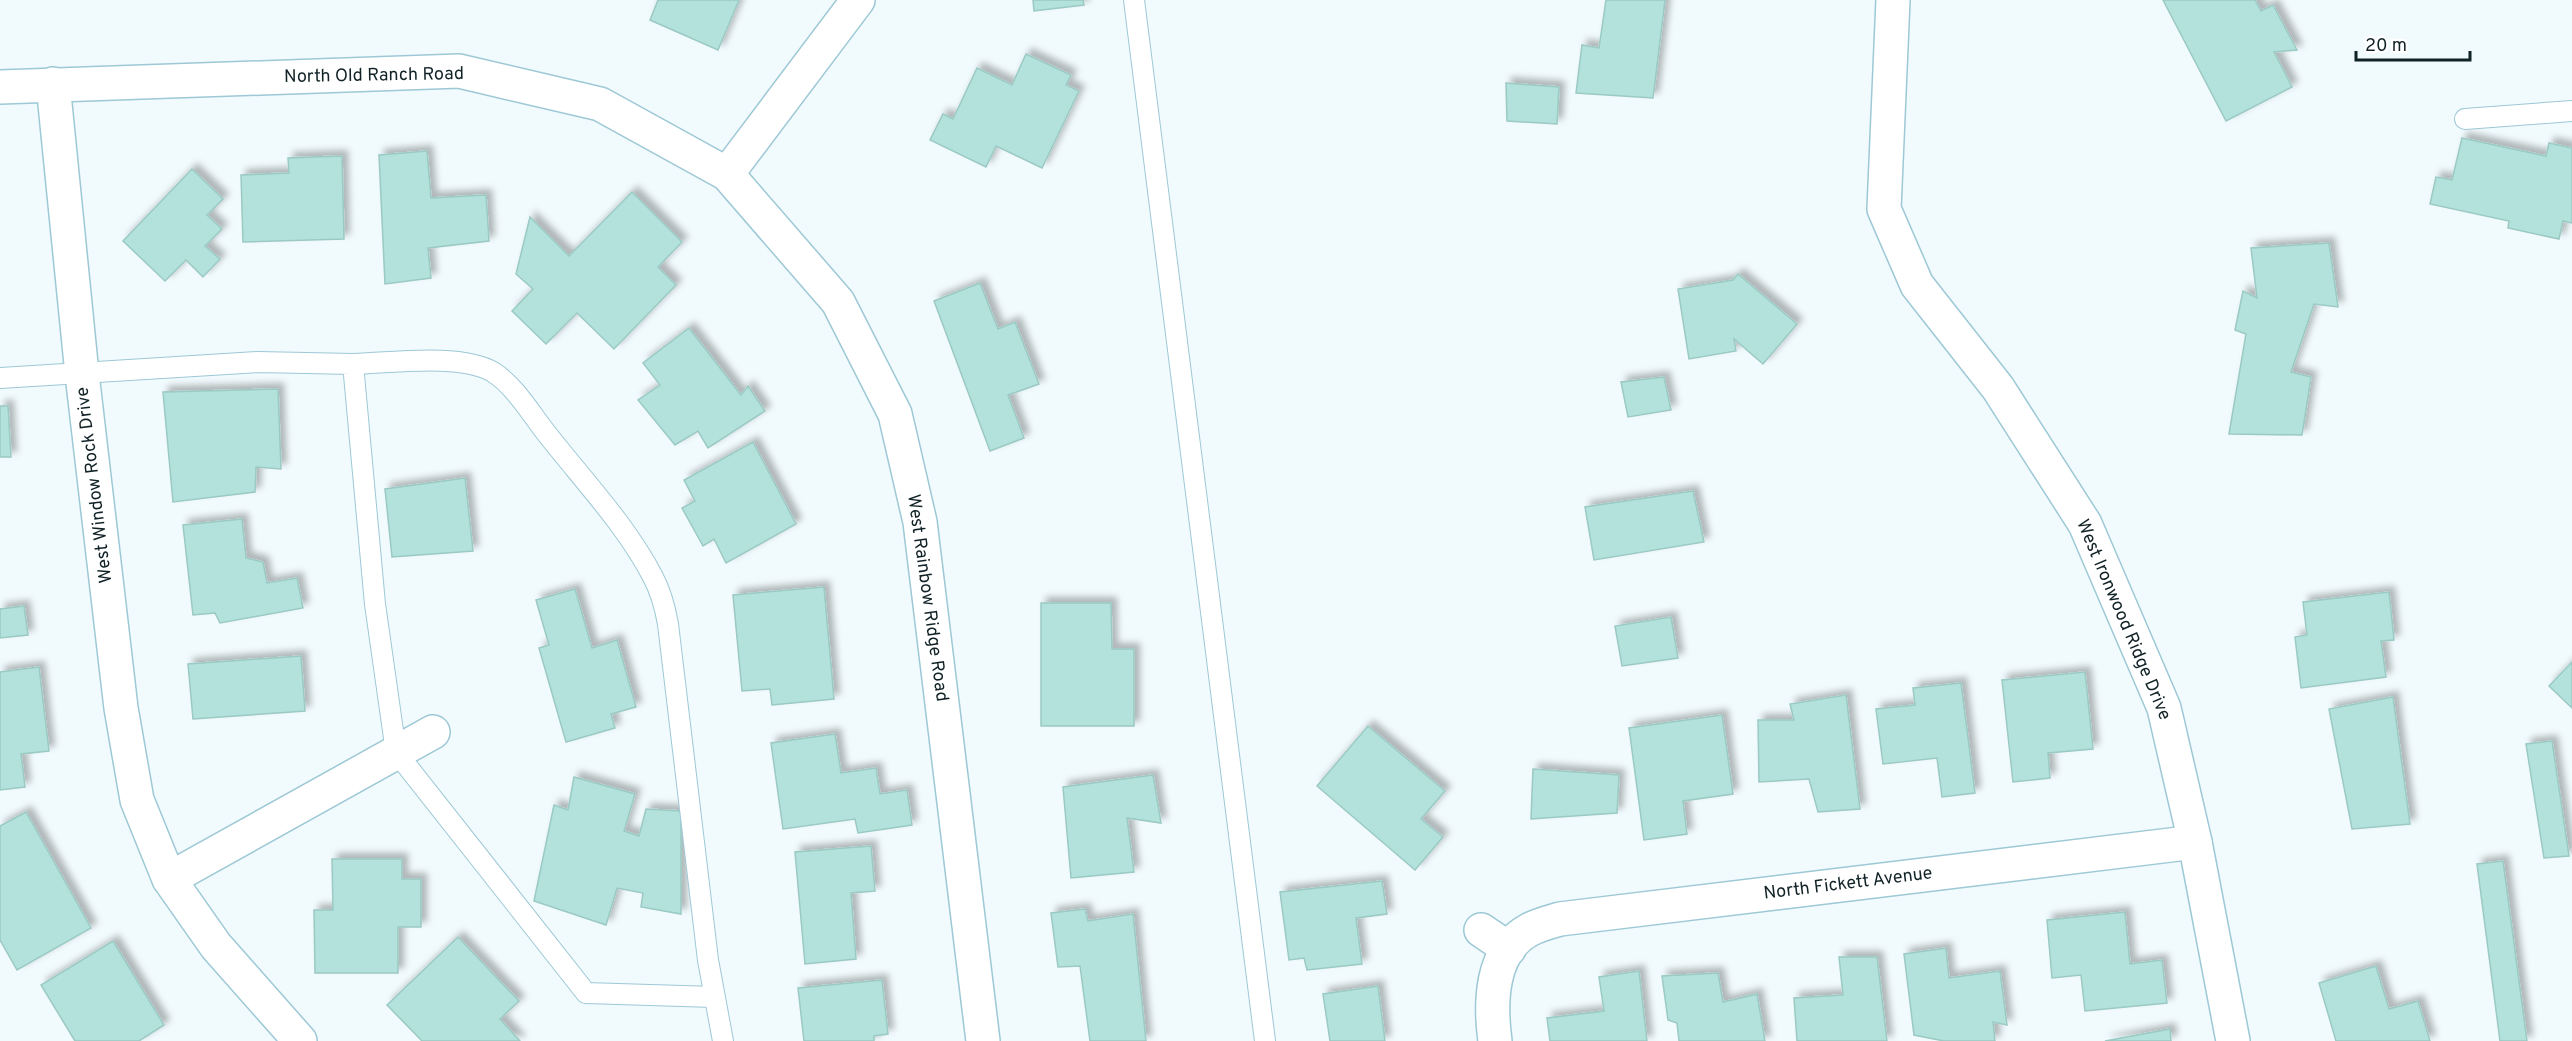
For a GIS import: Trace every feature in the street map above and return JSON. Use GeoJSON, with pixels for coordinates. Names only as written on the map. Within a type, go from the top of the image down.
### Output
{"type":"FeatureCollection","features":[{"type":"Feature","properties":{"kind":"street"},"geometry":{"type":"LineString","coordinates":[[727,174],[858,0]]}},
{"type":"Feature","properties":{"kind":"street","name":"West Ironwood Ridge Drive"},"geometry":{"type":"LineString","coordinates":[[1893,0],[1884,209],[1917,285],[1998,388],[2085,524],[2164,708],[2196,842],[2233,1041]]}},
{"type":"Feature","properties":{"kind":"street","name":"North Old Ranch Road"},"geometry":{"type":"LineString","coordinates":[[0,87],[459,71],[600,104],[727,174]]}},
{"type":"Feature","properties":{"kind":"street","name":"West Window Rock Drive"},"geometry":{"type":"LineString","coordinates":[[52,84],[82,374],[128,757],[136,800],[169,879],[216,946],[300,1041]]}},
{"type":"Feature","properties":{"kind":"street","name":"West Rainbow Ridge Road"},"geometry":{"type":"LineString","coordinates":[[727,174],[838,302],[895,414],[920,522],[983,1041]]}},
{"type":"Feature","properties":{"kind":"street"},"geometry":{"type":"LineString","coordinates":[[169,879],[433,732]]}},
{"type":"Feature","properties":{"kind":"street","name":"North Fickett Avenue"},"geometry":{"type":"LineString","coordinates":[[1509,949],[1528,930],[1560,919],[2196,842]]}},
{"type":"Feature","properties":{"kind":"street"},"geometry":{"type":"LineString","coordinates":[[1481,930],[1509,949],[1497,973],[1491,997],[1495,1041]]}},
{"type":"Feature","properties":{"kind":"lane"},"geometry":{"type":"LineString","coordinates":[[1134,0],[1265,1041]]}},
{"type":"Feature","properties":{"kind":"lane"},"geometry":{"type":"LineString","coordinates":[[2465,119],[2572,111]]}},
{"type":"Feature","properties":{"kind":"lane"},"geometry":{"type":"LineString","coordinates":[[0,378],[258,362],[353,364],[450,361],[471,364],[493,372],[515,393],[624,531],[644,560],[663,598],[714,997],[723,1041]]}},
{"type":"Feature","properties":{"kind":"lane"},"geometry":{"type":"LineString","coordinates":[[353,364],[375,604],[396,752],[586,993],[714,997]]}},
{"type":"Feature","properties":{"kind":"building"},"geometry":{"type":"Polygon","coordinates":[[[658,0],[739,0],[718,50],[650,20],[658,0]]]}},
{"type":"Feature","properties":{"kind":"building"},"geometry":{"type":"Polygon","coordinates":[[[1033,0],[1083,0],[1084,5],[1034,11],[1033,0]]]}},
{"type":"Feature","properties":{"kind":"building"},"geometry":{"type":"Polygon","coordinates":[[[1606,0],[1665,0],[1653,98],[1576,93],[1582,45],[1599,48],[1606,0]]]}},
{"type":"Feature","properties":{"kind":"building"},"geometry":{"type":"Polygon","coordinates":[[[2163,0],[2255,0],[2261,11],[2273,5],[2297,50],[2274,52],[2292,87],[2226,121],[2163,0]]]}},
{"type":"Feature","properties":{"kind":"building"},"geometry":{"type":"Polygon","coordinates":[[[1026,54],[1071,75],[1066,85],[1079,91],[1042,168],[996,146],[986,167],[930,140],[943,114],[953,119],[977,68],[1012,85],[1026,54]]]}},
{"type":"Feature","properties":{"kind":"building"},"geometry":{"type":"Polygon","coordinates":[[[1506,83],[1559,87],[1557,124],[1507,121],[1506,83]]]}},
{"type":"Feature","properties":{"kind":"building"},"geometry":{"type":"Polygon","coordinates":[[[2462,138],[2546,156],[2549,143],[2572,148],[2572,223],[2563,221],[2559,239],[2508,228],[2509,221],[2430,204],[2436,177],[2452,180],[2462,138]]]}},
{"type":"Feature","properties":{"kind":"building"},"geometry":{"type":"Polygon","coordinates":[[[427,151],[431,198],[486,195],[489,241],[428,248],[431,278],[385,284],[379,155],[427,151]]]}},
{"type":"Feature","properties":{"kind":"building"},"geometry":{"type":"Polygon","coordinates":[[[342,156],[344,239],[243,242],[241,175],[289,173],[288,158],[342,156]]]}},
{"type":"Feature","properties":{"kind":"building"},"geometry":{"type":"Polygon","coordinates":[[[192,169],[223,199],[207,215],[222,229],[205,246],[220,259],[203,277],[186,260],[165,281],[123,241],[192,169]]]}},
{"type":"Feature","properties":{"kind":"building"},"geometry":{"type":"Polygon","coordinates":[[[632,192],[682,242],[658,267],[676,285],[614,349],[577,313],[546,344],[512,311],[533,289],[516,274],[530,217],[569,256],[632,192]]]}},
{"type":"Feature","properties":{"kind":"building"},"geometry":{"type":"Polygon","coordinates":[[[2329,243],[2338,307],[2314,304],[2291,372],[2311,377],[2302,435],[2229,434],[2246,334],[2235,330],[2243,291],[2257,298],[2251,248],[2329,243]]]}},
{"type":"Feature","properties":{"kind":"building"},"geometry":{"type":"Polygon","coordinates":[[[1738,274],[1797,324],[1763,364],[1734,339],[1736,351],[1689,359],[1678,289],[1733,280],[1738,274]]]}},
{"type":"Feature","properties":{"kind":"building"},"geometry":{"type":"Polygon","coordinates":[[[980,283],[998,329],[1015,322],[1039,384],[1008,395],[1024,438],[990,451],[934,301],[980,283]]]}},
{"type":"Feature","properties":{"kind":"building"},"geometry":{"type":"Polygon","coordinates":[[[689,328],[741,395],[748,386],[765,411],[708,448],[698,431],[675,445],[638,400],[660,385],[643,363],[689,328]]]}},
{"type":"Feature","properties":{"kind":"building"},"geometry":{"type":"Polygon","coordinates":[[[1664,377],[1671,410],[1628,417],[1621,382],[1664,377]]]}},
{"type":"Feature","properties":{"kind":"building"},"geometry":{"type":"Polygon","coordinates":[[[278,389],[281,469],[256,467],[255,492],[173,502],[163,392],[278,389]]]}},
{"type":"Feature","properties":{"kind":"building"},"geometry":{"type":"Polygon","coordinates":[[[0,406],[8,406],[11,457],[0,457],[0,406]]]}},
{"type":"Feature","properties":{"kind":"building"},"geometry":{"type":"Polygon","coordinates":[[[753,442],[796,524],[726,563],[714,539],[703,546],[682,508],[695,501],[684,480],[753,442]]]}},
{"type":"Feature","properties":{"kind":"building"},"geometry":{"type":"Polygon","coordinates":[[[465,478],[473,551],[392,557],[385,489],[465,478]]]}},
{"type":"Feature","properties":{"kind":"building"},"geometry":{"type":"Polygon","coordinates":[[[1693,491],[1704,542],[1594,560],[1585,507],[1693,491]]]}},
{"type":"Feature","properties":{"kind":"building"},"geometry":{"type":"Polygon","coordinates":[[[242,519],[246,558],[263,562],[267,583],[297,578],[303,608],[220,623],[215,613],[193,615],[183,525],[242,519]]]}},
{"type":"Feature","properties":{"kind":"building"},"geometry":{"type":"Polygon","coordinates":[[[824,587],[834,699],[772,705],[770,689],[742,691],[733,595],[824,587]]]}},
{"type":"Feature","properties":{"kind":"building"},"geometry":{"type":"Polygon","coordinates":[[[575,589],[592,648],[617,640],[636,707],[611,714],[615,728],[566,742],[539,648],[549,645],[536,600],[575,589]]]}},
{"type":"Feature","properties":{"kind":"building"},"geometry":{"type":"Polygon","coordinates":[[[2389,592],[2394,640],[2381,641],[2386,677],[2301,688],[2295,637],[2307,635],[2303,602],[2389,592]]]}},
{"type":"Feature","properties":{"kind":"building"},"geometry":{"type":"Polygon","coordinates":[[[1041,603],[1111,603],[1112,649],[1134,649],[1134,726],[1041,726],[1041,603]]]}},
{"type":"Feature","properties":{"kind":"building"},"geometry":{"type":"Polygon","coordinates":[[[24,606],[28,635],[0,638],[0,609],[24,606]]]}},
{"type":"Feature","properties":{"kind":"building"},"geometry":{"type":"Polygon","coordinates":[[[1671,617],[1678,658],[1622,666],[1615,626],[1671,617]]]}},
{"type":"Feature","properties":{"kind":"building"},"geometry":{"type":"Polygon","coordinates":[[[301,656],[305,711],[193,719],[188,664],[301,656]]]}},
{"type":"Feature","properties":{"kind":"building"},"geometry":{"type":"Polygon","coordinates":[[[2572,662],[2572,708],[2549,686],[2572,662]]]}},
{"type":"Feature","properties":{"kind":"building"},"geometry":{"type":"Polygon","coordinates":[[[39,667],[49,751],[21,754],[25,787],[0,790],[0,672],[39,667]]]}},
{"type":"Feature","properties":{"kind":"building"},"geometry":{"type":"Polygon","coordinates":[[[2085,672],[2093,749],[2048,753],[2050,778],[2013,782],[2002,680],[2085,672]]]}},
{"type":"Feature","properties":{"kind":"building"},"geometry":{"type":"Polygon","coordinates":[[[1961,683],[1975,793],[1942,797],[1937,758],[1883,764],[1876,709],[1915,705],[1913,688],[1961,683]]]}},
{"type":"Feature","properties":{"kind":"building"},"geometry":{"type":"Polygon","coordinates":[[[1846,695],[1860,809],[1818,812],[1809,779],[1759,782],[1758,720],[1794,720],[1790,704],[1846,695]]]}},
{"type":"Feature","properties":{"kind":"building"},"geometry":{"type":"Polygon","coordinates":[[[2393,697],[2410,824],[2352,829],[2329,709],[2393,697]]]}},
{"type":"Feature","properties":{"kind":"building"},"geometry":{"type":"Polygon","coordinates":[[[1722,715],[1733,794],[1683,801],[1687,834],[1644,840],[1629,728],[1722,715]]]}},
{"type":"Feature","properties":{"kind":"building"},"geometry":{"type":"Polygon","coordinates":[[[1368,726],[1445,791],[1421,819],[1443,837],[1415,870],[1317,786],[1368,726]]]}},
{"type":"Feature","properties":{"kind":"building"},"geometry":{"type":"Polygon","coordinates":[[[835,734],[841,773],[876,768],[880,794],[907,790],[912,825],[858,833],[855,819],[783,829],[771,743],[835,734]]]}},
{"type":"Feature","properties":{"kind":"building"},"geometry":{"type":"Polygon","coordinates":[[[2552,741],[2569,856],[2544,858],[2526,744],[2552,741]]]}},
{"type":"Feature","properties":{"kind":"building"},"geometry":{"type":"Polygon","coordinates":[[[1533,769],[1619,775],[1617,813],[1531,819],[1533,769]]]}},
{"type":"Feature","properties":{"kind":"building"},"geometry":{"type":"Polygon","coordinates":[[[1153,775],[1161,823],[1127,818],[1134,872],[1071,878],[1063,787],[1153,775]]]}},
{"type":"Feature","properties":{"kind":"building"},"geometry":{"type":"Polygon","coordinates":[[[574,777],[635,794],[624,831],[639,836],[646,809],[681,811],[681,914],[641,907],[643,893],[617,888],[606,925],[534,901],[554,805],[568,810],[574,777]]]}},
{"type":"Feature","properties":{"kind":"building"},"geometry":{"type":"Polygon","coordinates":[[[26,812],[91,928],[17,970],[0,940],[0,826],[26,812]]]}},
{"type":"Feature","properties":{"kind":"building"},"geometry":{"type":"Polygon","coordinates":[[[871,846],[875,891],[851,893],[856,959],[805,964],[795,852],[871,846]]]}},
{"type":"Feature","properties":{"kind":"building"},"geometry":{"type":"Polygon","coordinates":[[[332,859],[402,859],[402,879],[421,879],[421,927],[398,927],[398,973],[315,973],[314,910],[333,910],[332,859]]]}},
{"type":"Feature","properties":{"kind":"building"},"geometry":{"type":"Polygon","coordinates":[[[2503,861],[2527,1041],[2500,1041],[2477,864],[2503,861]]]}},
{"type":"Feature","properties":{"kind":"building"},"geometry":{"type":"Polygon","coordinates":[[[1382,881],[1387,914],[1356,918],[1362,964],[1307,970],[1304,958],[1289,960],[1280,892],[1382,881]]]}},
{"type":"Feature","properties":{"kind":"building"},"geometry":{"type":"Polygon","coordinates":[[[1085,909],[1088,921],[1133,914],[1146,1041],[1090,1041],[1080,966],[1058,967],[1051,913],[1085,909]]]}},
{"type":"Feature","properties":{"kind":"building"},"geometry":{"type":"Polygon","coordinates":[[[2125,912],[2130,964],[2162,960],[2167,1003],[2085,1011],[2081,975],[2052,978],[2047,920],[2125,912]]]}},
{"type":"Feature","properties":{"kind":"building"},"geometry":{"type":"Polygon","coordinates":[[[458,937],[519,1001],[500,1019],[520,1041],[422,1041],[387,1005],[458,937]]]}},
{"type":"Feature","properties":{"kind":"building"},"geometry":{"type":"Polygon","coordinates":[[[113,941],[164,1025],[139,1041],[75,1041],[41,985],[113,941]]]}},
{"type":"Feature","properties":{"kind":"building"},"geometry":{"type":"Polygon","coordinates":[[[1946,948],[1949,978],[2000,971],[2007,1025],[1993,1022],[1995,1041],[1944,1041],[1914,1035],[1904,954],[1946,948]]]}},
{"type":"Feature","properties":{"kind":"building"},"geometry":{"type":"Polygon","coordinates":[[[1839,957],[1877,957],[1887,1041],[1797,1041],[1794,998],[1843,995],[1839,957]]]}},
{"type":"Feature","properties":{"kind":"building"},"geometry":{"type":"Polygon","coordinates":[[[2376,966],[2389,1009],[2418,1001],[2430,1041],[2336,1041],[2319,983],[2376,966]]]}},
{"type":"Feature","properties":{"kind":"building"},"geometry":{"type":"Polygon","coordinates":[[[1639,971],[1647,1041],[1550,1041],[1547,1018],[1604,1011],[1599,977],[1639,971]]]}},
{"type":"Feature","properties":{"kind":"building"},"geometry":{"type":"Polygon","coordinates":[[[1718,973],[1723,1002],[1757,994],[1765,1041],[1679,1041],[1677,1023],[1668,1020],[1662,976],[1718,973]]]}},
{"type":"Feature","properties":{"kind":"building"},"geometry":{"type":"Polygon","coordinates":[[[882,980],[888,1034],[874,1036],[874,1041],[804,1041],[798,988],[882,980]]]}},
{"type":"Feature","properties":{"kind":"building"},"geometry":{"type":"Polygon","coordinates":[[[1378,986],[1385,1041],[1330,1041],[1323,994],[1378,986]]]}},
{"type":"Feature","properties":{"kind":"building"},"geometry":{"type":"Polygon","coordinates":[[[2170,1029],[2171,1041],[2105,1041],[2170,1029]]]}}]}
